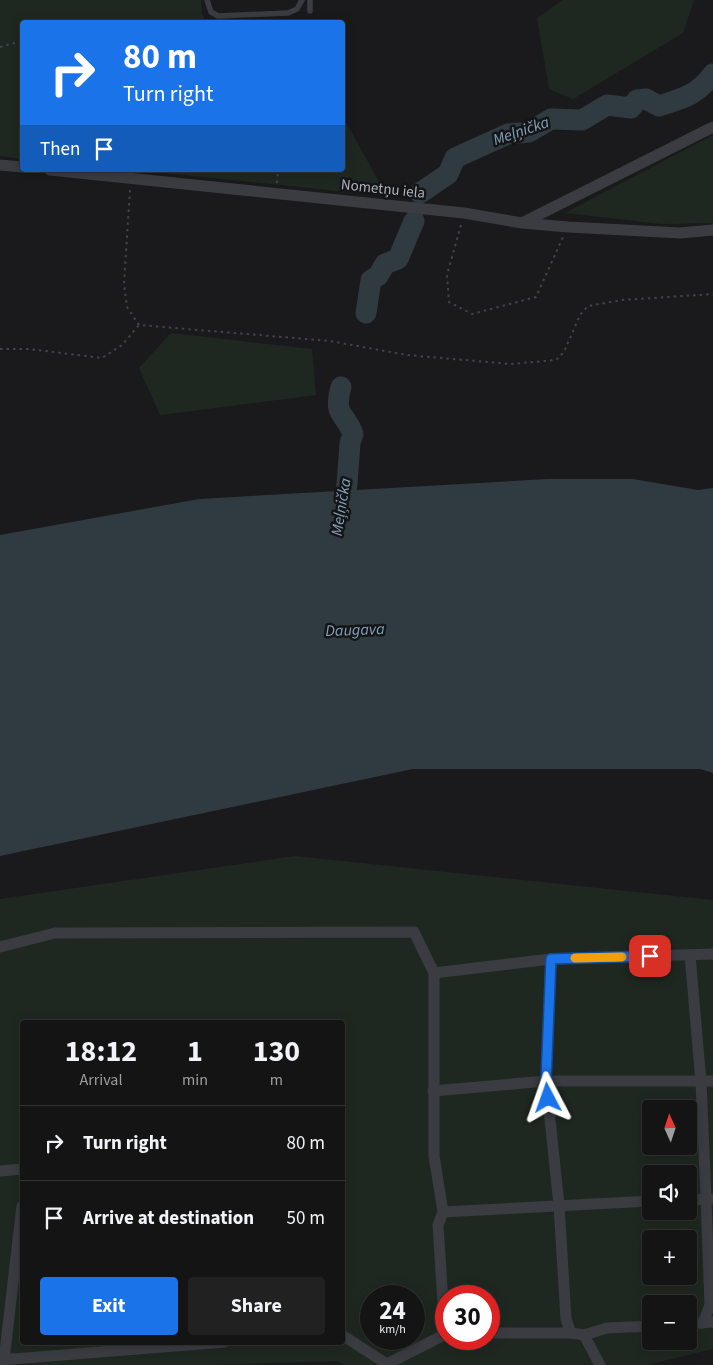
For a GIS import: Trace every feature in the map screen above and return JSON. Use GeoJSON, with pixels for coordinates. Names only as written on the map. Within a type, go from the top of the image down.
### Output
{"type":"FeatureCollection","features":[{"type":"Feature","properties":{"kind":"street"},"geometry":{"type":"LineString","coordinates":[[522,223],[713,127]]}},
{"type":"Feature","properties":{"kind":"street"},"geometry":{"type":"LineString","coordinates":[[0,165],[20,167]]}},
{"type":"Feature","properties":{"kind":"street","name":"Nometņu iela"},"geometry":{"type":"LineString","coordinates":[[70,172],[464,213],[522,223],[680,233],[713,230]]}},
{"type":"Feature","properties":{"kind":"street"},"geometry":{"type":"LineString","coordinates":[[0,947],[56,933],[414,932],[434,973],[434,1156],[443,1212],[438,1225],[442,1285]]}},
{"type":"Feature","properties":{"kind":"street"},"geometry":{"type":"LineString","coordinates":[[434,973],[551,959],[713,954]]}},
{"type":"Feature","properties":{"kind":"street"},"geometry":{"type":"LineString","coordinates":[[690,955],[709,1199],[710,1305],[708,1323]]}},
{"type":"Feature","properties":{"kind":"street"},"geometry":{"type":"LineString","coordinates":[[551,959],[546,1081],[560,1205],[566,1319],[571,1333]]}},
{"type":"Feature","properties":{"kind":"street"},"geometry":{"type":"LineString","coordinates":[[433,1091],[546,1081],[713,1082]]}},
{"type":"Feature","properties":{"kind":"street"},"geometry":{"type":"LineString","coordinates":[[0,1171],[20,1169]]}},
{"type":"Feature","properties":{"kind":"street"},"geometry":{"type":"LineString","coordinates":[[443,1212],[642,1201]]}},
{"type":"Feature","properties":{"kind":"street"},"geometry":{"type":"LineString","coordinates":[[20,1221],[2,1360],[82,1348],[170,1345]]}},
{"type":"Feature","properties":{"kind":"street"},"geometry":{"type":"LineString","coordinates":[[500,1334],[571,1333],[584,1335],[607,1328],[642,1326]]}},
{"type":"Feature","properties":{"kind":"street"},"geometry":{"type":"LineString","coordinates":[[584,1335],[600,1365]]}},
{"type":"Feature","properties":{"kind":"street"},"geometry":{"type":"LineString","coordinates":[[345,1337],[387,1364],[435,1340]]}},
{"type":"Feature","properties":{"kind":"lane"},"geometry":{"type":"LineString","coordinates":[[208,0],[211,12],[218,16],[288,13],[297,9],[302,0]]}},
{"type":"Feature","properties":{"kind":"lane"},"geometry":{"type":"LineString","coordinates":[[310,0],[310,11]]}},
{"type":"Feature","properties":{"kind":"path"},"geometry":{"type":"LineString","coordinates":[[0,47],[20,42]]}},
{"type":"Feature","properties":{"kind":"path"},"geometry":{"type":"LineString","coordinates":[[131,178],[124,284],[127,307],[139,325]]}},
{"type":"Feature","properties":{"kind":"path"},"geometry":{"type":"LineString","coordinates":[[464,213],[447,275],[447,289],[449,302],[472,314],[536,297],[568,227]]}},
{"type":"Feature","properties":{"kind":"path"},"geometry":{"type":"LineString","coordinates":[[139,325],[330,341],[407,355],[511,364],[556,360],[564,352],[580,315],[588,306],[622,300],[713,294]]}},
{"type":"Feature","properties":{"kind":"path"},"geometry":{"type":"LineString","coordinates":[[0,349],[29,349],[102,358],[122,345],[139,325]]}},
{"type":"Feature","properties":{"kind":"shaded area"},"geometry":{"type":"Polygon","coordinates":[[[0,0],[201,0],[202,14],[205,20],[20,20],[20,159],[0,156],[0,0]]]}},
{"type":"Feature","properties":{"kind":"shaded area"},"geometry":{"type":"Polygon","coordinates":[[[563,0],[694,0],[683,33],[573,99],[549,89],[537,18],[563,0]]]}},
{"type":"Feature","properties":{"kind":"shaded area"},"geometry":{"type":"Polygon","coordinates":[[[345,121],[387,196],[153,172],[345,172],[345,121]]]}},
{"type":"Feature","properties":{"kind":"shaded area"},"geometry":{"type":"Polygon","coordinates":[[[713,135],[713,223],[661,224],[565,213],[713,135]]]}},
{"type":"Feature","properties":{"kind":"shaded area"},"geometry":{"type":"Polygon","coordinates":[[[171,333],[312,349],[316,395],[160,415],[139,368],[171,333]]]}},
{"type":"Feature","properties":{"kind":"shaded area"},"geometry":{"type":"Polygon","coordinates":[[[295,856],[713,900],[713,1349],[647,1365],[344,1365],[337,1361],[210,1365],[0,1365],[0,899],[295,856]]]}},
{"type":"Feature","properties":{"kind":"water","name":"Daugava"},"geometry":{"type":"Polygon","coordinates":[[[547,479],[633,479],[698,490],[713,488],[713,773],[700,769],[413,769],[0,856],[0,535],[199,499],[547,479]]]}},
{"type":"Feature","properties":{"kind":"waterway","name":"Meļņička"},"geometry":{"type":"LineString","coordinates":[[420,193],[448,174],[455,158],[508,134],[529,132],[551,119],[582,120],[607,105],[631,108],[637,100],[646,99],[659,106],[689,95],[701,87],[713,74]]}},
{"type":"Feature","properties":{"kind":"waterway","name":"Meļņička"},"geometry":{"type":"LineString","coordinates":[[366,313],[371,280],[378,276],[385,264],[398,259],[414,221]]}},
{"type":"Feature","properties":{"kind":"waterway","name":"Meļņička"},"geometry":{"type":"LineString","coordinates":[[341,387],[339,409],[353,434],[350,443],[347,484],[341,518]]}},
{"type":"Feature","properties":{"kind":"slow traffic"},"geometry":{"type":"LineString","coordinates":[[575,958],[622,957]]}},
{"type":"Feature","properties":{"kind":"route"},"geometry":{"type":"LineString","coordinates":[[548,1098],[546,1081],[551,959],[650,956]]}}]}
